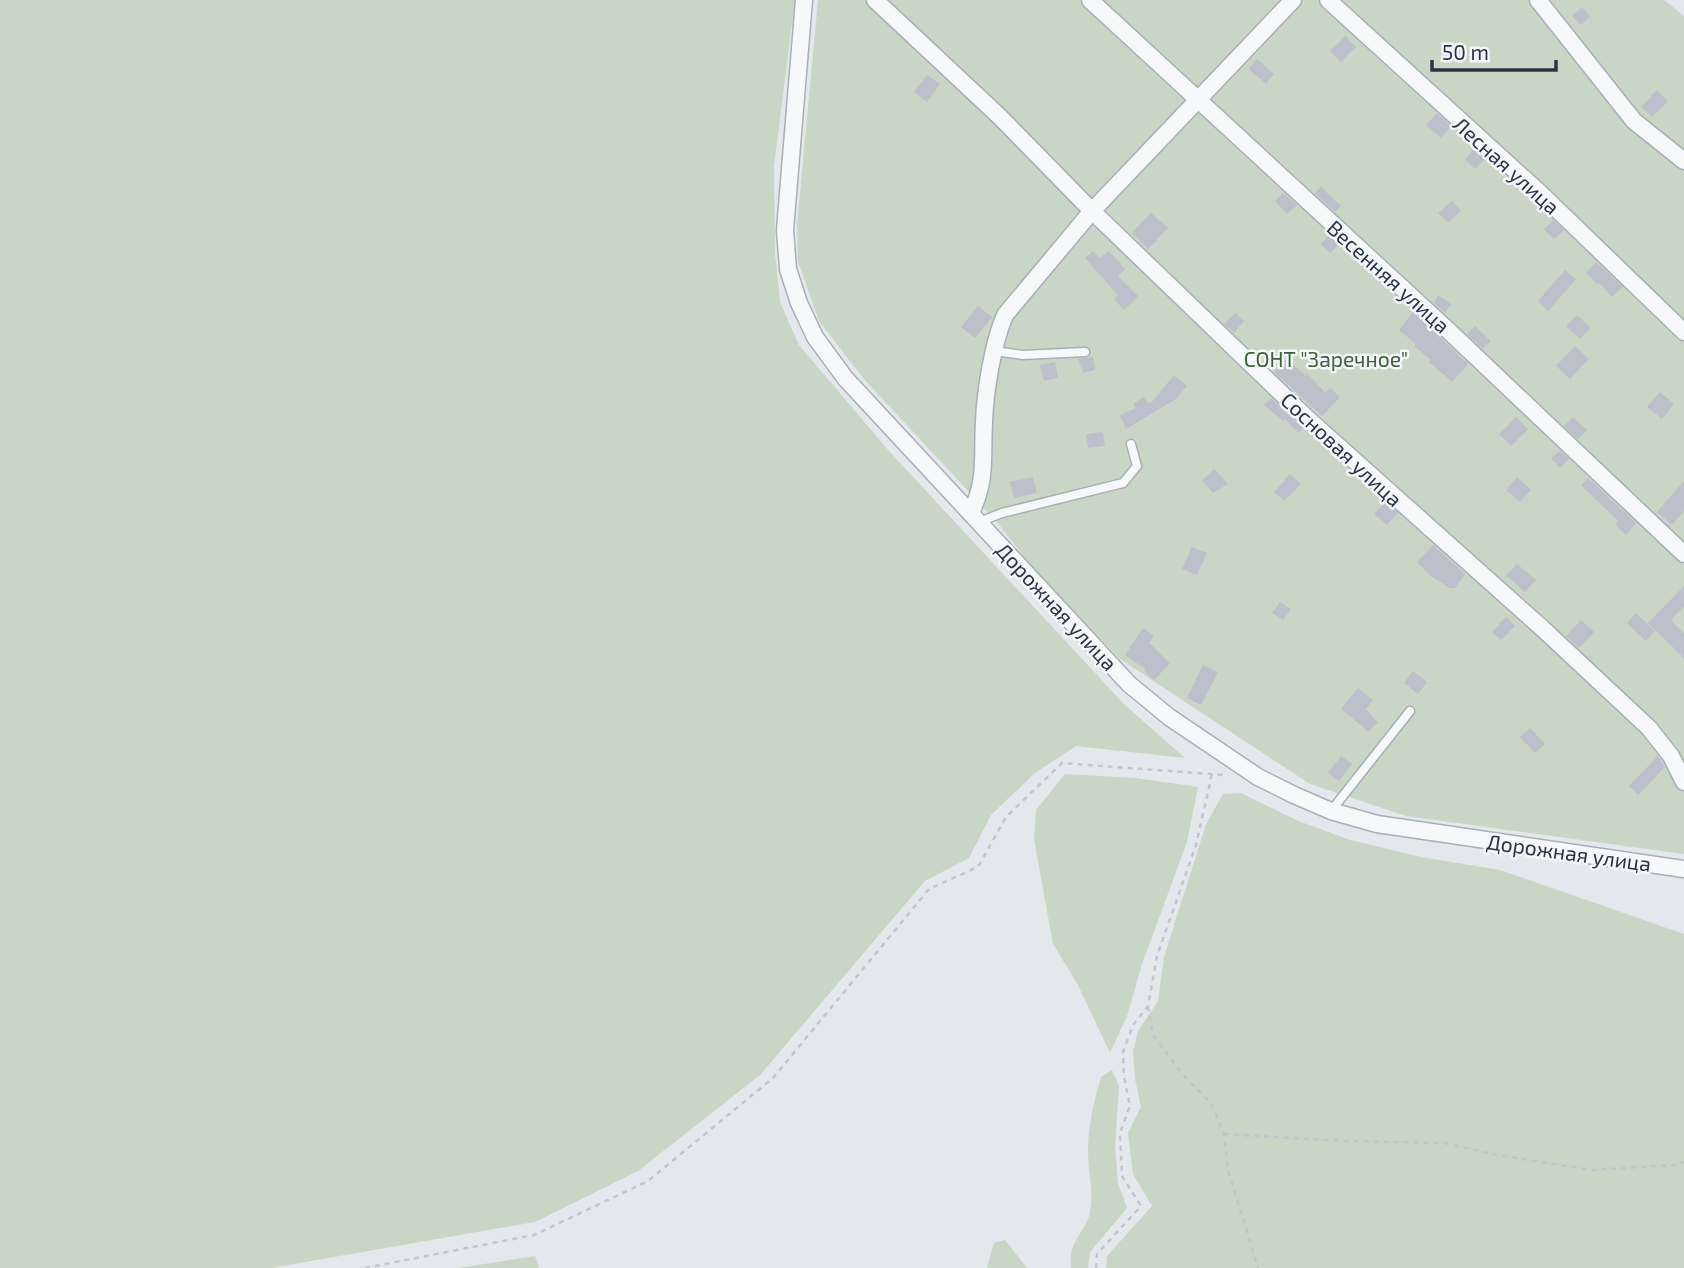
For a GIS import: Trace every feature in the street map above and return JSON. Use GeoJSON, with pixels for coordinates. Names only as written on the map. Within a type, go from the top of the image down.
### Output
{"type":"FeatureCollection","features":[{"type":"Feature","properties":{"kind":"street","name":"Дорожная улица"},"geometry":{"type":"LineString","coordinates":[[804,0],[785,230],[788,269],[799,303],[815,337],[845,378],[1129,684],[1169,717],[1258,777],[1331,811],[1377,824],[1684,869]]}},
{"type":"Feature","properties":{"kind":"street","name":"Сосновая улица"},"geometry":{"type":"LineString","coordinates":[[875,0],[990,108],[1092,211],[1308,419],[1542,628],[1649,728],[1671,756],[1684,782]]}},
{"type":"Feature","properties":{"kind":"street","name":"Весенняя улица"},"geometry":{"type":"LineString","coordinates":[[1090,0],[1452,334],[1684,554]]}},
{"type":"Feature","properties":{"kind":"street"},"geometry":{"type":"LineString","coordinates":[[975,518],[984,478],[984,420],[994,351],[1005,315],[1092,211],[1293,0]]}},
{"type":"Feature","properties":{"kind":"street","name":"Лесная улица"},"geometry":{"type":"LineString","coordinates":[[1328,0],[1540,193],[1684,332]]}},
{"type":"Feature","properties":{"kind":"street"},"geometry":{"type":"LineString","coordinates":[[1538,0],[1634,121],[1684,161]]}},
{"type":"Feature","properties":{"kind":"lane"},"geometry":{"type":"LineString","coordinates":[[994,351],[1023,355],[1085,352]]}},
{"type":"Feature","properties":{"kind":"lane"},"geometry":{"type":"LineString","coordinates":[[975,518],[1123,483],[1137,466],[1131,444]]}},
{"type":"Feature","properties":{"kind":"lane"},"geometry":{"type":"LineString","coordinates":[[1331,811],[1410,711]]}},
{"type":"Feature","properties":{"kind":"path"},"geometry":{"type":"LineString","coordinates":[[365,1268],[534,1236],[648,1181],[773,1077],[929,889],[978,867],[1006,817],[1062,763],[1224,775]]}},
{"type":"Feature","properties":{"kind":"path"},"geometry":{"type":"LineString","coordinates":[[1213,774],[1196,845],[1157,956],[1148,1006],[1153,1035],[1183,1075],[1210,1103],[1224,1135],[1228,1170],[1258,1268]]}},
{"type":"Feature","properties":{"kind":"path"},"geometry":{"type":"LineString","coordinates":[[1096,1268],[1097,1254],[1141,1206],[1122,1176],[1120,1133],[1130,1106],[1124,1077],[1123,1052],[1133,1025],[1148,1006]]}},
{"type":"Feature","properties":{"kind":"path"},"geometry":{"type":"LineString","coordinates":[[1224,1135],[1444,1143],[1498,1155],[1592,1170],[1674,1165],[1684,1162]]}},
{"type":"Feature","properties":{"kind":"green space"},"geometry":{"type":"Polygon","coordinates":[[[0,0],[795,0],[774,166],[775,254],[780,302],[799,345],[889,451],[1124,704],[1185,758],[1076,746],[1035,773],[991,815],[969,858],[925,881],[760,1075],[638,1171],[535,1222],[271,1268],[0,1268],[0,0]]]}},
{"type":"Feature","properties":{"kind":"green space","name":"СОНТ \"Заречное\""},"geometry":{"type":"Polygon","coordinates":[[[818,0],[1664,0],[1684,16],[1684,854],[1406,816],[1310,784],[1120,659],[1039,576],[996,521],[863,378],[819,321],[798,262],[797,225],[818,0]]]}},
{"type":"Feature","properties":{"kind":"green space"},"geometry":{"type":"Polygon","coordinates":[[[1065,774],[1136,778],[1198,787],[1187,842],[1142,964],[1127,1016],[1110,1053],[1077,983],[1053,944],[1034,839],[1036,810],[1065,774]]]}},
{"type":"Feature","properties":{"kind":"green space"},"geometry":{"type":"Polygon","coordinates":[[[1241,793],[1296,820],[1350,840],[1421,857],[1500,870],[1684,934],[1684,1268],[1106,1268],[1107,1256],[1152,1206],[1133,1174],[1128,1133],[1141,1107],[1133,1052],[1138,1031],[1158,1001],[1164,957],[1206,824],[1223,794],[1241,793]]]}},
{"type":"Feature","properties":{"kind":"green space"},"geometry":{"type":"Polygon","coordinates":[[[1112,1070],[1119,1086],[1115,1147],[1118,1183],[1127,1208],[1090,1252],[1088,1268],[1071,1268],[1072,1250],[1088,1219],[1091,1205],[1088,1152],[1092,1114],[1101,1077],[1112,1070]]]}},
{"type":"Feature","properties":{"kind":"green space"},"geometry":{"type":"Polygon","coordinates":[[[1005,1240],[1027,1268],[987,1268],[994,1243],[1005,1240]]]}},
{"type":"Feature","properties":{"kind":"green space"},"geometry":{"type":"Polygon","coordinates":[[[535,1256],[539,1268],[458,1268],[535,1256]]]}},
{"type":"Feature","properties":{"kind":"building"},"geometry":{"type":"Polygon","coordinates":[[[1582,7],[1590,16],[1581,25],[1572,16],[1582,7]]]}},
{"type":"Feature","properties":{"kind":"building"},"geometry":{"type":"Polygon","coordinates":[[[1345,36],[1356,47],[1341,62],[1330,51],[1345,36]]]}},
{"type":"Feature","properties":{"kind":"building"},"geometry":{"type":"Polygon","coordinates":[[[1257,59],[1274,74],[1266,84],[1249,69],[1257,59]]]}},
{"type":"Feature","properties":{"kind":"building"},"geometry":{"type":"Polygon","coordinates":[[[927,75],[940,84],[927,102],[914,92],[927,75]]]}},
{"type":"Feature","properties":{"kind":"building"},"geometry":{"type":"Polygon","coordinates":[[[1657,90],[1668,101],[1652,117],[1641,107],[1657,90]]]}},
{"type":"Feature","properties":{"kind":"building"},"geometry":{"type":"Polygon","coordinates":[[[1437,113],[1451,126],[1441,138],[1426,125],[1437,113]]]}},
{"type":"Feature","properties":{"kind":"building"},"geometry":{"type":"Polygon","coordinates":[[[1475,148],[1486,158],[1475,169],[1465,159],[1475,148]]]}},
{"type":"Feature","properties":{"kind":"building"},"geometry":{"type":"Polygon","coordinates":[[[1321,186],[1341,206],[1335,212],[1315,193],[1321,186]]]}},
{"type":"Feature","properties":{"kind":"building"},"geometry":{"type":"Polygon","coordinates":[[[1283,193],[1297,205],[1287,214],[1275,201],[1283,193]]]}},
{"type":"Feature","properties":{"kind":"building"},"geometry":{"type":"Polygon","coordinates":[[[1452,201],[1461,211],[1448,223],[1438,213],[1452,201]]]}},
{"type":"Feature","properties":{"kind":"building"},"geometry":{"type":"Polygon","coordinates":[[[1151,213],[1168,228],[1148,249],[1132,233],[1151,213]]]}},
{"type":"Feature","properties":{"kind":"building"},"geometry":{"type":"Polygon","coordinates":[[[1553,220],[1564,230],[1554,239],[1544,229],[1553,220]]]}},
{"type":"Feature","properties":{"kind":"building"},"geometry":{"type":"Polygon","coordinates":[[[1329,235],[1339,244],[1330,253],[1321,244],[1329,235]]]}},
{"type":"Feature","properties":{"kind":"building"},"geometry":{"type":"Polygon","coordinates":[[[1093,251],[1100,258],[1109,251],[1125,269],[1118,276],[1138,296],[1124,310],[1114,299],[1118,295],[1085,258],[1093,251]]]}},
{"type":"Feature","properties":{"kind":"building"},"geometry":{"type":"Polygon","coordinates":[[[1596,262],[1623,287],[1612,297],[1586,273],[1596,262]]]}},
{"type":"Feature","properties":{"kind":"building"},"geometry":{"type":"Polygon","coordinates":[[[1565,270],[1576,279],[1548,311],[1538,301],[1565,270]]]}},
{"type":"Feature","properties":{"kind":"building"},"geometry":{"type":"Polygon","coordinates":[[[1438,295],[1451,304],[1445,313],[1434,303],[1438,295]]]}},
{"type":"Feature","properties":{"kind":"building"},"geometry":{"type":"Polygon","coordinates":[[[978,306],[992,317],[975,338],[961,327],[978,306]]]}},
{"type":"Feature","properties":{"kind":"building"},"geometry":{"type":"Polygon","coordinates":[[[1413,312],[1468,364],[1452,382],[1399,330],[1413,312]]]}},
{"type":"Feature","properties":{"kind":"building"},"geometry":{"type":"Polygon","coordinates":[[[1235,313],[1244,321],[1234,333],[1224,324],[1235,313]]]}},
{"type":"Feature","properties":{"kind":"building"},"geometry":{"type":"Polygon","coordinates":[[[1577,315],[1591,328],[1580,339],[1566,326],[1577,315]]]}},
{"type":"Feature","properties":{"kind":"building"},"geometry":{"type":"Polygon","coordinates":[[[1475,326],[1491,341],[1483,349],[1467,334],[1475,326]]]}},
{"type":"Feature","properties":{"kind":"building"},"geometry":{"type":"Polygon","coordinates":[[[1575,346],[1589,359],[1570,379],[1556,366],[1575,346]]]}},
{"type":"Feature","properties":{"kind":"building"},"geometry":{"type":"Polygon","coordinates":[[[1093,357],[1095,370],[1083,373],[1078,359],[1093,357]]]}},
{"type":"Feature","properties":{"kind":"building"},"geometry":{"type":"Polygon","coordinates":[[[1286,359],[1305,375],[1307,373],[1325,393],[1330,388],[1340,397],[1322,416],[1274,372],[1286,359]]]}},
{"type":"Feature","properties":{"kind":"building"},"geometry":{"type":"Polygon","coordinates":[[[1055,362],[1058,378],[1044,381],[1040,365],[1055,362]]]}},
{"type":"Feature","properties":{"kind":"building"},"geometry":{"type":"Polygon","coordinates":[[[1174,375],[1187,386],[1176,399],[1126,429],[1120,415],[1136,408],[1133,404],[1144,397],[1148,403],[1152,402],[1174,375]]]}},
{"type":"Feature","properties":{"kind":"building"},"geometry":{"type":"Polygon","coordinates":[[[1660,392],[1674,404],[1662,419],[1647,407],[1660,392]]]}},
{"type":"Feature","properties":{"kind":"building"},"geometry":{"type":"Polygon","coordinates":[[[1271,398],[1303,428],[1298,433],[1285,419],[1283,421],[1264,405],[1271,398]]]}},
{"type":"Feature","properties":{"kind":"building"},"geometry":{"type":"Polygon","coordinates":[[[1516,417],[1528,429],[1511,446],[1499,434],[1516,417]]]}},
{"type":"Feature","properties":{"kind":"building"},"geometry":{"type":"Polygon","coordinates":[[[1573,417],[1587,430],[1578,439],[1564,426],[1573,417]]]}},
{"type":"Feature","properties":{"kind":"building"},"geometry":{"type":"Polygon","coordinates":[[[1103,432],[1105,446],[1088,448],[1086,434],[1103,432]]]}},
{"type":"Feature","properties":{"kind":"building"},"geometry":{"type":"Polygon","coordinates":[[[1560,451],[1569,459],[1560,468],[1551,458],[1560,451]]]}},
{"type":"Feature","properties":{"kind":"building"},"geometry":{"type":"Polygon","coordinates":[[[1214,469],[1228,484],[1213,493],[1202,481],[1214,469]]]}},
{"type":"Feature","properties":{"kind":"building"},"geometry":{"type":"Polygon","coordinates":[[[1290,474],[1301,484],[1284,501],[1274,492],[1290,474]]]}},
{"type":"Feature","properties":{"kind":"building"},"geometry":{"type":"Polygon","coordinates":[[[1033,477],[1037,493],[1014,498],[1010,482],[1033,477]]]}},
{"type":"Feature","properties":{"kind":"building"},"geometry":{"type":"Polygon","coordinates":[[[1517,477],[1531,490],[1520,502],[1506,490],[1517,477]]]}},
{"type":"Feature","properties":{"kind":"building"},"geometry":{"type":"Polygon","coordinates":[[[1588,478],[1636,523],[1626,535],[1615,525],[1618,521],[1581,485],[1588,478]]]}},
{"type":"Feature","properties":{"kind":"building"},"geometry":{"type":"Polygon","coordinates":[[[1684,481],[1684,511],[1672,525],[1657,512],[1684,481]]]}},
{"type":"Feature","properties":{"kind":"building"},"geometry":{"type":"Polygon","coordinates":[[[1385,502],[1398,513],[1387,525],[1374,514],[1385,502]]]}},
{"type":"Feature","properties":{"kind":"building"},"geometry":{"type":"Polygon","coordinates":[[[1433,545],[1465,574],[1455,588],[1450,588],[1432,577],[1417,562],[1433,545]]]}},
{"type":"Feature","properties":{"kind":"building"},"geometry":{"type":"Polygon","coordinates":[[[1192,547],[1207,553],[1197,575],[1182,569],[1192,547]]]}},
{"type":"Feature","properties":{"kind":"building"},"geometry":{"type":"Polygon","coordinates":[[[1517,564],[1536,580],[1525,592],[1506,575],[1517,564]]]}},
{"type":"Feature","properties":{"kind":"building"},"geometry":{"type":"Polygon","coordinates":[[[1684,586],[1684,607],[1671,620],[1684,633],[1684,658],[1648,623],[1684,586]]]}},
{"type":"Feature","properties":{"kind":"building"},"geometry":{"type":"Polygon","coordinates":[[[1280,602],[1291,609],[1283,620],[1272,613],[1280,602]]]}},
{"type":"Feature","properties":{"kind":"building"},"geometry":{"type":"Polygon","coordinates":[[[1636,613],[1655,631],[1646,641],[1627,623],[1636,613]]]}},
{"type":"Feature","properties":{"kind":"building"},"geometry":{"type":"Polygon","coordinates":[[[1506,617],[1515,626],[1501,640],[1492,632],[1506,617]]]}},
{"type":"Feature","properties":{"kind":"building"},"geometry":{"type":"Polygon","coordinates":[[[1581,620],[1594,632],[1579,648],[1566,636],[1581,620]]]}},
{"type":"Feature","properties":{"kind":"building"},"geometry":{"type":"Polygon","coordinates":[[[1143,628],[1154,636],[1149,643],[1170,663],[1154,680],[1144,671],[1146,669],[1125,655],[1143,628]]]}},
{"type":"Feature","properties":{"kind":"building"},"geometry":{"type":"Polygon","coordinates":[[[1203,665],[1218,672],[1201,705],[1187,698],[1203,665]]]}},
{"type":"Feature","properties":{"kind":"building"},"geometry":{"type":"Polygon","coordinates":[[[1413,671],[1427,682],[1418,694],[1404,683],[1413,671]]]}},
{"type":"Feature","properties":{"kind":"building"},"geometry":{"type":"Polygon","coordinates":[[[1358,688],[1373,700],[1366,709],[1378,723],[1368,731],[1341,709],[1358,688]]]}},
{"type":"Feature","properties":{"kind":"building"},"geometry":{"type":"Polygon","coordinates":[[[1530,728],[1545,744],[1535,753],[1520,737],[1530,728]]]}},
{"type":"Feature","properties":{"kind":"building"},"geometry":{"type":"Polygon","coordinates":[[[1341,756],[1352,764],[1339,781],[1328,773],[1341,756]]]}},
{"type":"Feature","properties":{"kind":"building"},"geometry":{"type":"Polygon","coordinates":[[[1658,756],[1665,767],[1638,795],[1629,786],[1658,756]]]}}]}
